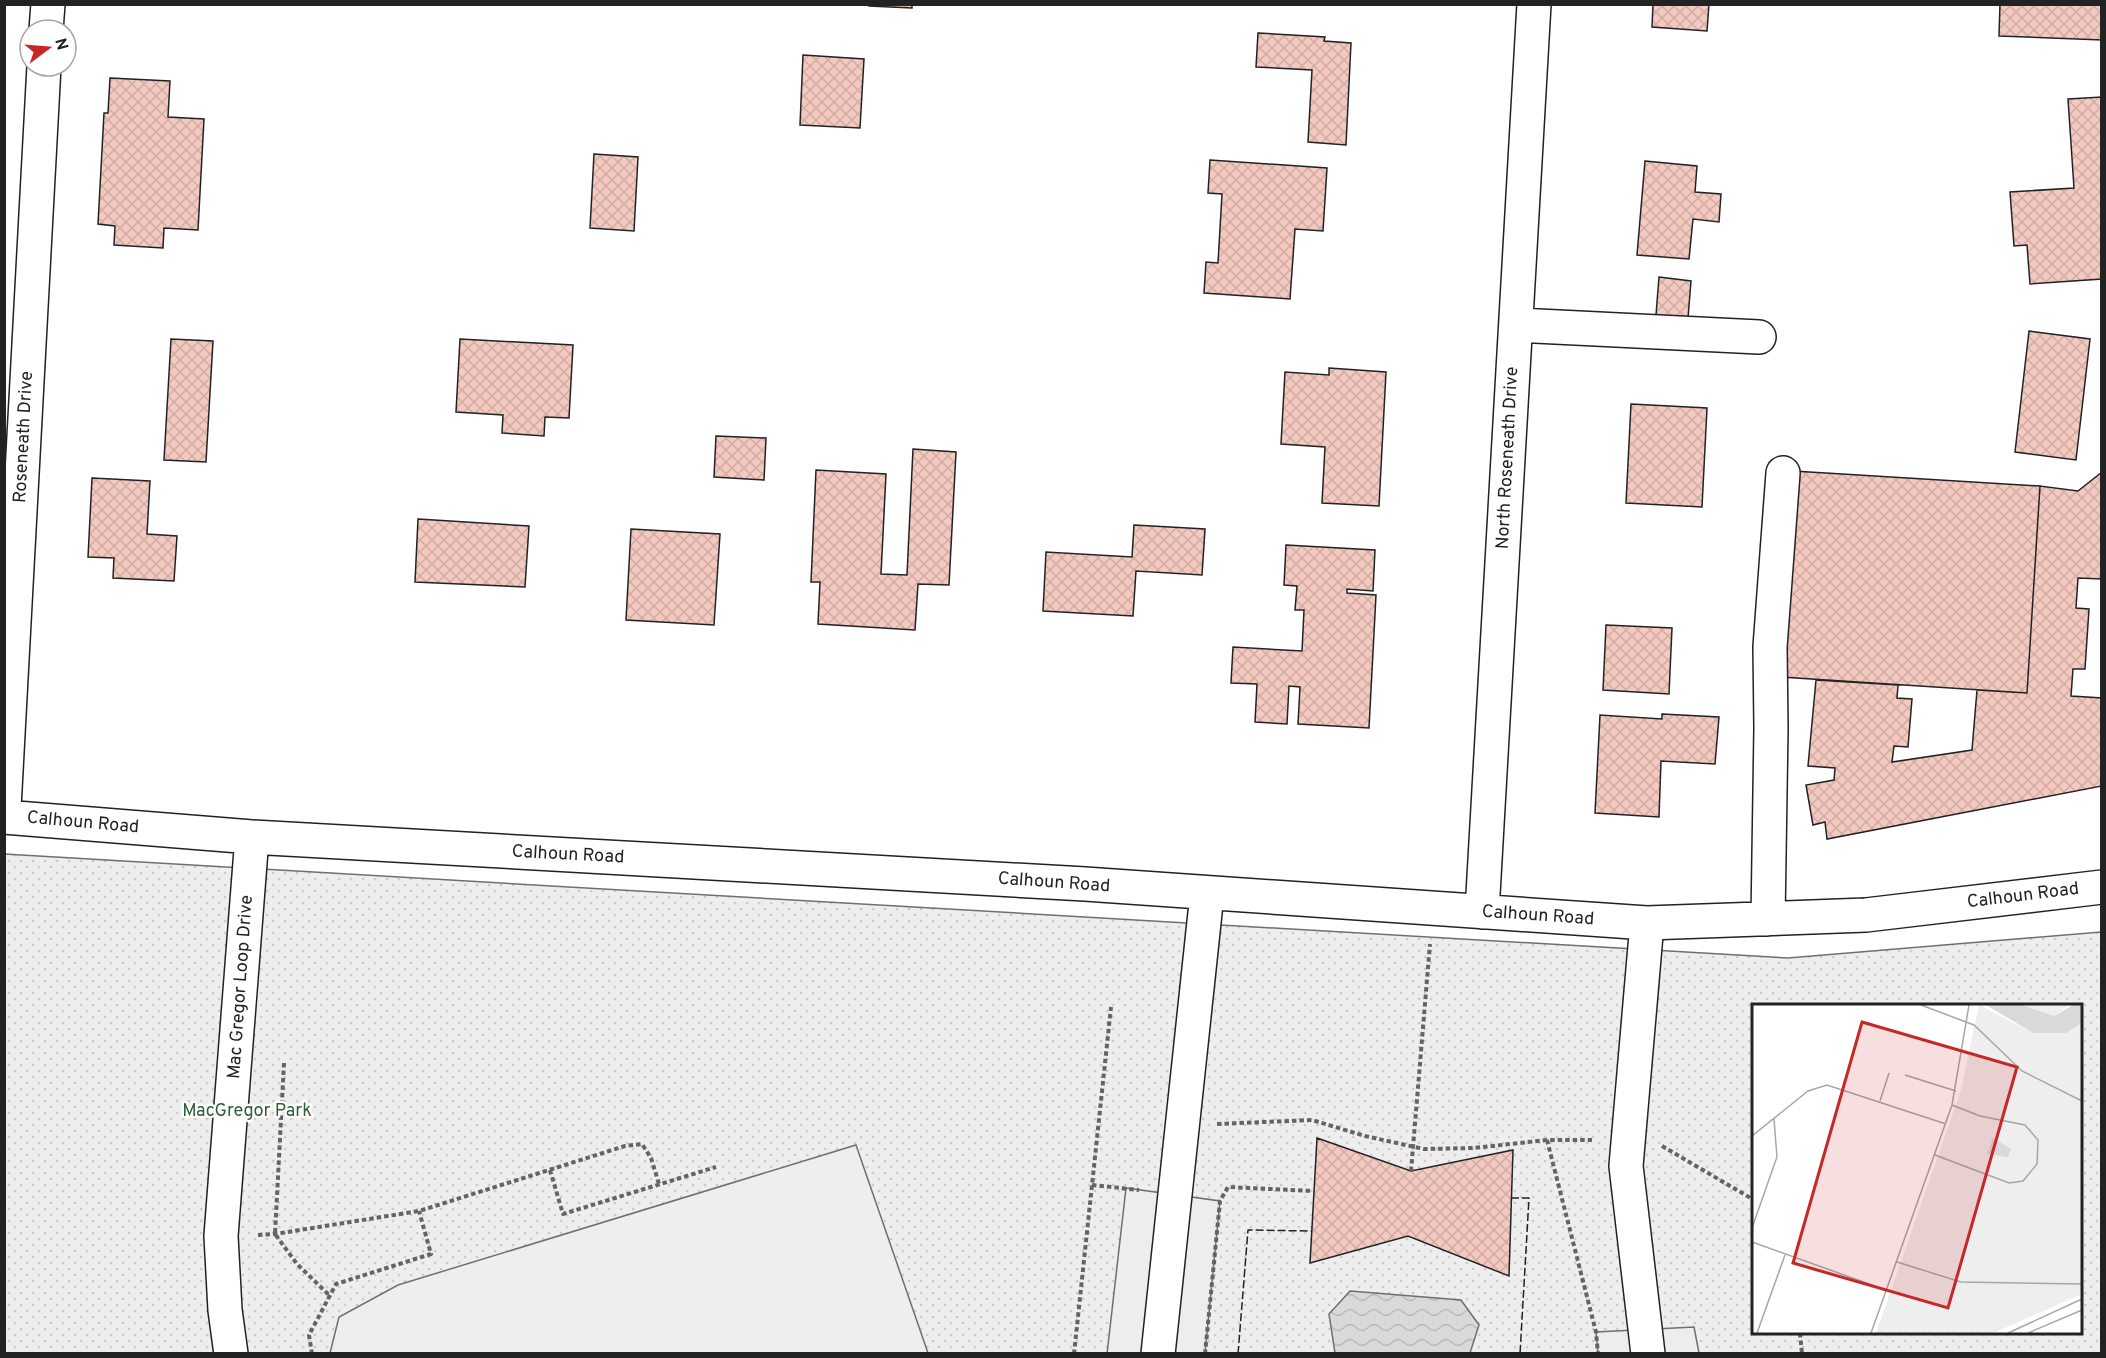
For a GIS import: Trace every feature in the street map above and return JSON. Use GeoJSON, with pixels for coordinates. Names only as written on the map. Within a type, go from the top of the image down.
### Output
{"type":"FeatureCollection","features":[{"type":"Feature","properties":{"kind":"street","name":"North Roseneath Drive"},"geometry":{"type":"LineString","coordinates":[[1482,912],[1534,4]]}},
{"type":"Feature","properties":{"kind":"street","name":"Roseneath Drive"},"geometry":{"type":"LineString","coordinates":[[4,808],[43,78]]}},
{"type":"Feature","properties":{"kind":"street"},"geometry":{"type":"LineString","coordinates":[[1516,325],[1759,337]]}},
{"type":"Feature","properties":{"kind":"street"},"geometry":{"type":"LineString","coordinates":[[1768,919],[1770,647],[1783,473]]}},
{"type":"Feature","properties":{"kind":"street","name":"Calhoun Road"},"geometry":{"type":"LineString","coordinates":[[4,817],[252,837],[1074,884],[1647,923],[1866,915],[2102,887]]}},
{"type":"Feature","properties":{"kind":"street","name":"Mac Gregor Loop Drive"},"geometry":{"type":"LineString","coordinates":[[231,1353],[225,1310],[221,1236],[252,837]]}},
{"type":"Feature","properties":{"kind":"street"},"geometry":{"type":"LineString","coordinates":[[1158,1353],[1207,894]]}},
{"type":"Feature","properties":{"kind":"street"},"geometry":{"type":"LineString","coordinates":[[1647,923],[1626,1166],[1648,1353]]}},
{"type":"Feature","properties":{"kind":"path"},"geometry":{"type":"LineString","coordinates":[[1411,1171],[1433,909]]}},
{"type":"Feature","properties":{"kind":"path"},"geometry":{"type":"LineString","coordinates":[[1074,1353],[1111,1007]]}},
{"type":"Feature","properties":{"kind":"path"},"geometry":{"type":"LineString","coordinates":[[284,1063],[275,1234],[297,1264],[329,1295]]}},
{"type":"Feature","properties":{"kind":"path"},"geometry":{"type":"LineString","coordinates":[[1184,1121],[1204,1124],[1312,1120],[1365,1136],[1424,1149],[1474,1148],[1547,1140],[1606,1140],[1629,1137],[1666,1147],[1712,1178],[1752,1199]]}},
{"type":"Feature","properties":{"kind":"path"},"geometry":{"type":"LineString","coordinates":[[1547,1140],[1596,1332],[1598,1353]]}},
{"type":"Feature","properties":{"kind":"path"},"geometry":{"type":"LineString","coordinates":[[221,1236],[275,1234],[419,1211],[625,1146],[642,1144],[651,1158],[659,1184]]}},
{"type":"Feature","properties":{"kind":"path"},"geometry":{"type":"LineString","coordinates":[[550,1170],[563,1214],[716,1167]]}},
{"type":"Feature","properties":{"kind":"path"},"geometry":{"type":"LineString","coordinates":[[1092,1185],[1148,1191]]}},
{"type":"Feature","properties":{"kind":"path"},"geometry":{"type":"LineString","coordinates":[[1205,1353],[1220,1201],[1228,1187],[1314,1191]]}},
{"type":"Feature","properties":{"kind":"path"},"geometry":{"type":"LineString","coordinates":[[312,1353],[309,1335],[336,1284],[431,1254],[419,1211]]}},
{"type":"Feature","properties":{"kind":"path"},"geometry":{"type":"LineString","coordinates":[[1800,1334],[1802,1353]]}},
{"type":"Feature","properties":{"kind":"green space","name":"MacGregor Park"},"geometry":{"type":"Polygon","coordinates":[[[4,854],[1788,958],[2101,932],[2101,1353],[5,1353],[4,854]]]}},
{"type":"Feature","properties":{"kind":"green space"},"geometry":{"type":"Polygon","coordinates":[[[856,1145],[928,1353],[330,1353],[339,1317],[398,1285],[856,1145]]]}},
{"type":"Feature","properties":{"kind":"shaded area"},"geometry":{"type":"Polygon","coordinates":[[[1126,1188],[1220,1201],[1205,1353],[1107,1354],[1126,1188]]]}},
{"type":"Feature","properties":{"kind":"shaded area"},"geometry":{"type":"Polygon","coordinates":[[[1694,1327],[1699,1353],[1598,1353],[1596,1332],[1694,1327]]]}},
{"type":"Feature","properties":{"kind":"water"},"geometry":{"type":"Polygon","coordinates":[[[1350,1291],[1461,1300],[1479,1325],[1470,1353],[1335,1353],[1329,1314],[1350,1291]]]}},
{"type":"Feature","properties":{"kind":"building"},"geometry":{"type":"Polygon","coordinates":[[[869,4],[912,4],[912,8],[869,6],[869,4]]]}},
{"type":"Feature","properties":{"kind":"building"},"geometry":{"type":"Polygon","coordinates":[[[1653,4],[1709,4],[1707,31],[1652,27],[1653,4]]]}},
{"type":"Feature","properties":{"kind":"building"},"geometry":{"type":"Polygon","coordinates":[[[2000,4],[2102,4],[2102,40],[1999,36],[2000,4]]]}},
{"type":"Feature","properties":{"kind":"building"},"geometry":{"type":"Polygon","coordinates":[[[1258,33],[1325,37],[1324,41],[1351,43],[1346,145],[1308,142],[1312,70],[1256,67],[1258,33]]]}},
{"type":"Feature","properties":{"kind":"building"},"geometry":{"type":"Polygon","coordinates":[[[803,55],[864,59],[860,128],[800,125],[803,55]]]}},
{"type":"Feature","properties":{"kind":"building"},"geometry":{"type":"Polygon","coordinates":[[[110,78],[170,81],[168,117],[204,119],[198,230],[164,228],[163,248],[114,245],[115,226],[98,224],[104,113],[108,113],[110,78]]]}},
{"type":"Feature","properties":{"kind":"building"},"geometry":{"type":"Polygon","coordinates":[[[2102,97],[2102,279],[2030,284],[2027,245],[2014,246],[2010,192],[2074,188],[2068,99],[2102,97]]]}},
{"type":"Feature","properties":{"kind":"building"},"geometry":{"type":"Polygon","coordinates":[[[594,154],[638,157],[634,231],[590,228],[594,154]]]}},
{"type":"Feature","properties":{"kind":"building"},"geometry":{"type":"Polygon","coordinates":[[[1210,160],[1327,168],[1323,231],[1295,229],[1290,299],[1204,293],[1206,262],[1218,263],[1222,194],[1208,193],[1210,160]]]}},
{"type":"Feature","properties":{"kind":"building"},"geometry":{"type":"Polygon","coordinates":[[[1645,161],[1697,166],[1695,192],[1721,194],[1719,222],[1693,219],[1689,259],[1637,255],[1645,161]]]}},
{"type":"Feature","properties":{"kind":"building"},"geometry":{"type":"Polygon","coordinates":[[[1659,277],[1691,281],[1688,318],[1656,315],[1659,277]]]}},
{"type":"Feature","properties":{"kind":"building"},"geometry":{"type":"Polygon","coordinates":[[[2029,331],[2090,339],[2076,460],[2015,452],[2029,331]]]}},
{"type":"Feature","properties":{"kind":"building"},"geometry":{"type":"Polygon","coordinates":[[[171,339],[213,341],[206,462],[164,460],[171,339]]]}},
{"type":"Feature","properties":{"kind":"building"},"geometry":{"type":"Polygon","coordinates":[[[460,339],[573,345],[569,418],[545,417],[544,436],[502,433],[503,415],[456,412],[460,339]]]}},
{"type":"Feature","properties":{"kind":"building"},"geometry":{"type":"Polygon","coordinates":[[[1329,368],[1386,372],[1379,506],[1322,503],[1325,447],[1281,444],[1285,372],[1329,375],[1329,368]]]}},
{"type":"Feature","properties":{"kind":"building"},"geometry":{"type":"Polygon","coordinates":[[[1631,404],[1707,408],[1702,507],[1626,503],[1631,404]]]}},
{"type":"Feature","properties":{"kind":"building"},"geometry":{"type":"Polygon","coordinates":[[[716,436],[766,438],[764,480],[714,477],[716,436]]]}},
{"type":"Feature","properties":{"kind":"building"},"geometry":{"type":"Polygon","coordinates":[[[913,449],[956,452],[949,585],[918,584],[915,630],[818,624],[820,582],[811,582],[816,470],[886,474],[881,574],[907,575],[913,449]]]}},
{"type":"Feature","properties":{"kind":"building"},"geometry":{"type":"Polygon","coordinates":[[[1793,471],[2040,486],[2027,693],[1781,677],[1793,471]]]}},
{"type":"Feature","properties":{"kind":"building"},"geometry":{"type":"Polygon","coordinates":[[[2102,472],[2102,579],[2078,578],[2076,608],[2089,609],[2085,669],[2073,669],[2071,696],[2102,698],[2102,786],[1827,839],[1825,822],[1813,825],[1806,785],[1834,780],[1835,768],[1808,766],[1816,680],[1898,685],[1897,698],[1912,699],[1908,747],[1894,746],[1892,762],[1972,750],[1977,690],[2027,693],[2040,486],[2078,491],[2102,472]]]}},
{"type":"Feature","properties":{"kind":"building"},"geometry":{"type":"Polygon","coordinates":[[[92,478],[150,481],[147,534],[177,536],[174,581],[113,578],[114,558],[88,557],[92,478]]]}},
{"type":"Feature","properties":{"kind":"building"},"geometry":{"type":"Polygon","coordinates":[[[418,519],[529,526],[525,587],[415,582],[418,519]]]}},
{"type":"Feature","properties":{"kind":"building"},"geometry":{"type":"Polygon","coordinates":[[[1134,525],[1205,529],[1202,575],[1136,571],[1133,616],[1043,611],[1046,552],[1132,557],[1134,525]]]}},
{"type":"Feature","properties":{"kind":"building"},"geometry":{"type":"Polygon","coordinates":[[[631,529],[720,534],[714,625],[626,620],[631,529]]]}},
{"type":"Feature","properties":{"kind":"building"},"geometry":{"type":"Polygon","coordinates":[[[1286,545],[1375,550],[1373,591],[1347,589],[1347,593],[1376,595],[1369,728],[1298,724],[1300,687],[1289,686],[1287,724],[1255,722],[1257,684],[1231,683],[1233,647],[1302,651],[1304,610],[1295,610],[1297,586],[1284,585],[1286,545]]]}},
{"type":"Feature","properties":{"kind":"building"},"geometry":{"type":"Polygon","coordinates":[[[1606,625],[1672,628],[1669,694],[1603,690],[1606,625]]]}},
{"type":"Feature","properties":{"kind":"building"},"geometry":{"type":"Polygon","coordinates":[[[1662,714],[1719,717],[1715,764],[1661,761],[1659,817],[1595,813],[1600,715],[1662,719],[1662,714]]]}},
{"type":"Feature","properties":{"kind":"building"},"geometry":{"type":"Polygon","coordinates":[[[1317,1138],[1411,1171],[1513,1150],[1509,1276],[1408,1236],[1310,1263],[1317,1138]]]}},
{"type":"Feature","properties":{"kind":"fence"},"geometry":{"type":"LineString","coordinates":[[1511,1198],[1529,1198],[1520,1354]]}},
{"type":"Feature","properties":{"kind":"fence"},"geometry":{"type":"LineString","coordinates":[[1238,1354],[1248,1230],[1311,1231]]}}]}
